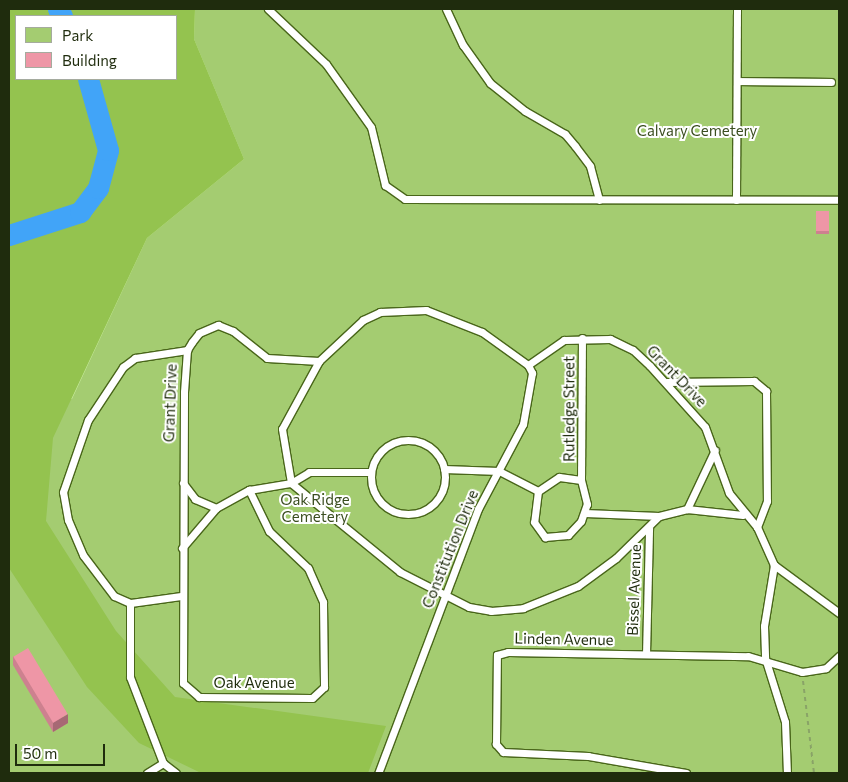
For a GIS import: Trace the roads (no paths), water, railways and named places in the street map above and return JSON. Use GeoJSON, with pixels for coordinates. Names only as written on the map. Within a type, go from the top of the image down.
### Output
{"type":"FeatureCollection","features":[{"type":"Feature","properties":{"kind":"lane"},"geometry":{"type":"LineString","coordinates":[[268,9],[314,51],[371,127],[381,178],[397,196],[599,200],[839,200]]}},
{"type":"Feature","properties":{"kind":"lane"},"geometry":{"type":"LineString","coordinates":[[446,9],[463,45],[490,83],[525,111],[565,134],[575,146],[590,166],[599,200]]}},
{"type":"Feature","properties":{"kind":"lane"},"geometry":{"type":"LineString","coordinates":[[736,200],[737,9]]}},
{"type":"Feature","properties":{"kind":"lane"},"geometry":{"type":"LineString","coordinates":[[738,82],[831,82]]}},
{"type":"Feature","properties":{"kind":"lane"},"geometry":{"type":"LineString","coordinates":[[528,365],[469,326],[436,312],[408,308],[363,320],[319,361],[282,429],[291,482],[400,572],[444,597],[491,612],[543,603],[597,572],[649,528],[659,516]]}},
{"type":"Feature","properties":{"kind":"lane","name":"Grant Drive"},"geometry":{"type":"LineString","coordinates":[[189,692],[180,667],[182,480],[187,350],[199,333],[218,325],[233,330],[267,358],[319,361]]}},
{"type":"Feature","properties":{"kind":"lane","name":"Grant Drive"},"geometry":{"type":"LineString","coordinates":[[528,365],[548,347],[582,338],[610,339],[634,350],[667,382],[705,427],[729,493],[743,515],[757,527],[774,565]]}},
{"type":"Feature","properties":{"kind":"lane","name":"Rutledge Street"},"geometry":{"type":"LineString","coordinates":[[581,480],[582,338]]}},
{"type":"Feature","properties":{"kind":"lane"},"geometry":{"type":"LineString","coordinates":[[181,596],[130,603],[102,584],[83,555],[64,504],[65,478],[91,414],[123,367],[135,358],[187,350]]}},
{"type":"Feature","properties":{"kind":"lane","name":"Constitution Drive"},"geometry":{"type":"LineString","coordinates":[[378,773],[444,597],[499,471],[523,424],[533,384],[528,365]]}},
{"type":"Feature","properties":{"kind":"lane"},"geometry":{"type":"LineString","coordinates":[[667,382],[754,381],[766,391],[767,501],[757,527]]}},
{"type":"Feature","properties":{"kind":"lane"},"geometry":{"type":"LineString","coordinates":[[409,439],[428,445],[444,469],[443,489],[436,501],[417,513],[391,510],[378,500],[370,472],[386,446],[409,439]]}},
{"type":"Feature","properties":{"kind":"lane"},"geometry":{"type":"LineString","coordinates":[[687,508],[714,450]]}},
{"type":"Feature","properties":{"kind":"lane"},"geometry":{"type":"LineString","coordinates":[[444,469],[499,471],[538,491]]}},
{"type":"Feature","properties":{"kind":"lane"},"geometry":{"type":"LineString","coordinates":[[182,548],[216,508],[249,490],[291,482],[309,472],[370,472]]}},
{"type":"Feature","properties":{"kind":"lane"},"geometry":{"type":"LineString","coordinates":[[559,477],[581,480],[585,513],[568,535],[545,537],[534,522],[538,491],[559,477]]}},
{"type":"Feature","properties":{"kind":"lane"},"geometry":{"type":"LineString","coordinates":[[182,480],[195,498],[216,508]]}},
{"type":"Feature","properties":{"kind":"lane","name":"Oak Avenue"},"geometry":{"type":"LineString","coordinates":[[189,692],[198,697],[320,694],[324,687],[325,630],[316,584],[301,557],[269,531],[249,490]]}},
{"type":"Feature","properties":{"kind":"lane"},"geometry":{"type":"LineString","coordinates":[[585,513],[659,516],[687,508],[743,515]]}},
{"type":"Feature","properties":{"kind":"lane","name":"Bissel Avenue"},"geometry":{"type":"LineString","coordinates":[[646,654],[649,528]]}},
{"type":"Feature","properties":{"kind":"lane"},"geometry":{"type":"LineString","coordinates":[[787,773],[785,722],[764,658],[764,626],[774,565],[839,613]]}},
{"type":"Feature","properties":{"kind":"lane"},"geometry":{"type":"LineString","coordinates":[[130,603],[130,677],[163,763],[176,773]]}},
{"type":"Feature","properties":{"kind":"lane","name":"Linden Avenue"},"geometry":{"type":"LineString","coordinates":[[686,773],[588,756],[502,752],[496,744],[497,655],[508,652],[764,658],[802,672],[826,668],[839,656]]}},
{"type":"Feature","properties":{"kind":"lane"},"geometry":{"type":"LineString","coordinates":[[147,773],[163,763]]}},
{"type":"Feature","properties":{"kind":"waterway"},"geometry":{"type":"LineString","coordinates":[[58,9],[61,15]]}},
{"type":"Feature","properties":{"kind":"waterway"},"geometry":{"type":"LineString","coordinates":[[9,235],[80,212],[98,188],[108,150],[88,80]]}},
{"type":"Feature","properties":{"kind":"park label","name":"Calvary Cemetery"},"geometry":{"type":"Point","coordinates":[697,131]}},
{"type":"Feature","properties":{"kind":"park label","name":"Oak Ridge Cemetery"},"geometry":{"type":"Point","coordinates":[315,508]}}]}
